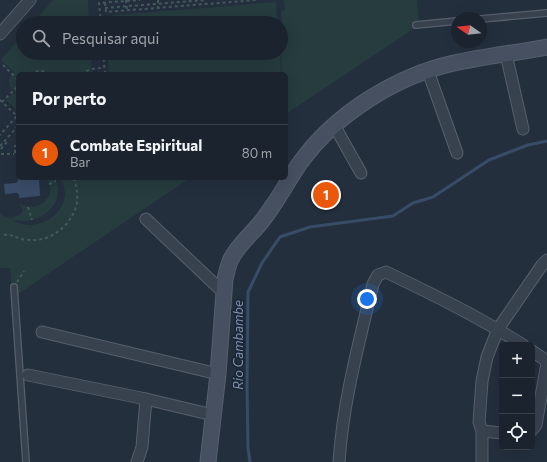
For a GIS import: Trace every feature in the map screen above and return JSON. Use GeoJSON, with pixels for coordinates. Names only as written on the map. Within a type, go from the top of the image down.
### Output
{"type":"FeatureCollection","features":[{"type":"Feature","properties":{"kind":"street"},"geometry":{"type":"LineString","coordinates":[[0,34],[30,0]]}},
{"type":"Feature","properties":{"kind":"street"},"geometry":{"type":"LineString","coordinates":[[208,462],[218,374],[227,270],[238,247],[258,227],[278,199],[300,163],[312,148],[334,125],[352,110],[376,94],[402,81],[454,63],[547,48]]}},
{"type":"Feature","properties":{"kind":"street"},"geometry":{"type":"LineString","coordinates":[[506,54],[523,129]]}},
{"type":"Feature","properties":{"kind":"street"},"geometry":{"type":"LineString","coordinates":[[428,71],[457,153]]}},
{"type":"Feature","properties":{"kind":"street"},"geometry":{"type":"LineString","coordinates":[[334,125],[361,173]]}},
{"type":"Feature","properties":{"kind":"street"},"geometry":{"type":"LineString","coordinates":[[146,219],[224,293]]}},
{"type":"Feature","properties":{"kind":"street"},"geometry":{"type":"LineString","coordinates":[[482,462],[482,431],[479,422],[482,381],[487,357],[498,329],[547,260]]}},
{"type":"Feature","properties":{"kind":"street"},"geometry":{"type":"LineString","coordinates":[[340,462],[341,442],[349,388],[373,284],[378,275],[386,272],[498,329],[518,342]]}},
{"type":"Feature","properties":{"kind":"street"},"geometry":{"type":"LineString","coordinates":[[42,332],[218,374]]}},
{"type":"Feature","properties":{"kind":"street"},"geometry":{"type":"LineString","coordinates":[[535,353],[547,362],[535,426]]}},
{"type":"Feature","properties":{"kind":"street"},"geometry":{"type":"LineString","coordinates":[[28,375],[146,398],[213,414]]}},
{"type":"Feature","properties":{"kind":"street"},"geometry":{"type":"LineString","coordinates":[[137,462],[142,447],[146,398]]}},
{"type":"Feature","properties":{"kind":"street"},"geometry":{"type":"LineString","coordinates":[[482,431],[499,433]]}},
{"type":"Feature","properties":{"kind":"lane"},"geometry":{"type":"LineString","coordinates":[[487,18],[547,13]]}},
{"type":"Feature","properties":{"kind":"lane"},"geometry":{"type":"LineString","coordinates":[[416,25],[451,22]]}},
{"type":"Feature","properties":{"kind":"lane"},"geometry":{"type":"LineString","coordinates":[[14,287],[26,462]]}},
{"type":"Feature","properties":{"kind":"path"},"geometry":{"type":"LineString","coordinates":[[126,0],[127,11]]}},
{"type":"Feature","properties":{"kind":"path"},"geometry":{"type":"LineString","coordinates":[[100,16],[99,3],[140,0]]}},
{"type":"Feature","properties":{"kind":"path"},"geometry":{"type":"LineString","coordinates":[[158,0],[158,8]]}},
{"type":"Feature","properties":{"kind":"path"},"geometry":{"type":"LineString","coordinates":[[105,8],[206,0]]}},
{"type":"Feature","properties":{"kind":"path"},"geometry":{"type":"LineString","coordinates":[[105,2],[106,12],[186,6],[222,1],[254,0]]}},
{"type":"Feature","properties":{"kind":"path"},"geometry":{"type":"LineString","coordinates":[[186,1],[186,6]]}},
{"type":"Feature","properties":{"kind":"path"},"geometry":{"type":"LineString","coordinates":[[103,60],[105,72]]}},
{"type":"Feature","properties":{"kind":"path"},"geometry":{"type":"LineString","coordinates":[[3,65],[16,78]]}},
{"type":"Feature","properties":{"kind":"path"},"geometry":{"type":"LineString","coordinates":[[84,72],[95,68],[104,68]]}},
{"type":"Feature","properties":{"kind":"path"},"geometry":{"type":"LineString","coordinates":[[35,72],[46,72]]}},
{"type":"Feature","properties":{"kind":"path"},"geometry":{"type":"LineString","coordinates":[[16,88],[1,101],[16,115]]}},
{"type":"Feature","properties":{"kind":"path"},"geometry":{"type":"LineString","coordinates":[[0,135],[16,117]]}},
{"type":"Feature","properties":{"kind":"path"},"geometry":{"type":"LineString","coordinates":[[0,147],[16,128]]}},
{"type":"Feature","properties":{"kind":"path"},"geometry":{"type":"LineString","coordinates":[[0,147],[7,142]]}},
{"type":"Feature","properties":{"kind":"path"},"geometry":{"type":"LineString","coordinates":[[2,154],[15,154],[16,150]]}},
{"type":"Feature","properties":{"kind":"path"},"geometry":{"type":"LineString","coordinates":[[4,235],[10,235],[21,239],[40,239],[54,234],[65,226],[77,203],[77,192],[74,180]]}},
{"type":"Feature","properties":{"kind":"path"},"geometry":{"type":"LineString","coordinates":[[49,184],[56,181]]}},
{"type":"Feature","properties":{"kind":"path"},"geometry":{"type":"LineString","coordinates":[[28,207],[32,220]]}},
{"type":"Feature","properties":{"kind":"path"},"geometry":{"type":"LineString","coordinates":[[14,287],[24,271]]}},
{"type":"Feature","properties":{"kind":"green space"},"geometry":{"type":"Polygon","coordinates":[[[53,0],[88,0],[89,16],[39,16],[53,0]]]}},
{"type":"Feature","properties":{"kind":"green space"},"geometry":{"type":"Polygon","coordinates":[[[284,0],[417,0],[419,25],[288,113],[288,72],[282,72],[281,60],[288,60],[288,16],[281,16],[281,11],[285,10],[284,0]]]}},
{"type":"Feature","properties":{"kind":"green space"},"geometry":{"type":"Polygon","coordinates":[[[276,2],[277,16],[105,16],[276,2]]]}},
{"type":"Feature","properties":{"kind":"green space"},"geometry":{"type":"Polygon","coordinates":[[[16,42],[16,60],[91,60],[92,72],[16,72],[16,92],[12,89],[9,83],[11,75],[14,72],[1,60],[16,42]]]}},
{"type":"Feature","properties":{"kind":"green space"},"geometry":{"type":"Polygon","coordinates":[[[108,60],[280,60],[281,72],[109,72],[108,60]]]}},
{"type":"Feature","properties":{"kind":"green space"},"geometry":{"type":"Polygon","coordinates":[[[16,93],[16,109],[6,100],[16,93]]]}},
{"type":"Feature","properties":{"kind":"green space"},"geometry":{"type":"Polygon","coordinates":[[[48,180],[56,180],[58,191],[57,198],[54,205],[44,215],[30,220],[16,220],[14,222],[32,225],[48,220],[55,215],[60,209],[65,194],[64,186],[61,180],[187,180],[12,298],[10,268],[0,268],[0,213],[6,217],[12,218],[23,211],[19,203],[28,207],[38,206],[49,196],[50,186],[48,180]]]}},
{"type":"Feature","properties":{"kind":"water"},"geometry":{"type":"Polygon","coordinates":[[[39,180],[40,196],[19,198],[17,193],[5,194],[4,184],[16,183],[18,181],[39,180]]]}},
{"type":"Feature","properties":{"kind":"waterway","name":"Rio Cambambe"},"geometry":{"type":"LineString","coordinates":[[250,462],[248,448],[247,385],[248,292],[262,263],[280,237],[310,227],[393,216],[413,203],[433,197],[489,160],[528,145],[547,141]]}},
{"type":"Feature","properties":{"kind":"place","name":"Combate Espiritual"},"geometry":{"type":"Point","coordinates":[326,195]}}]}
